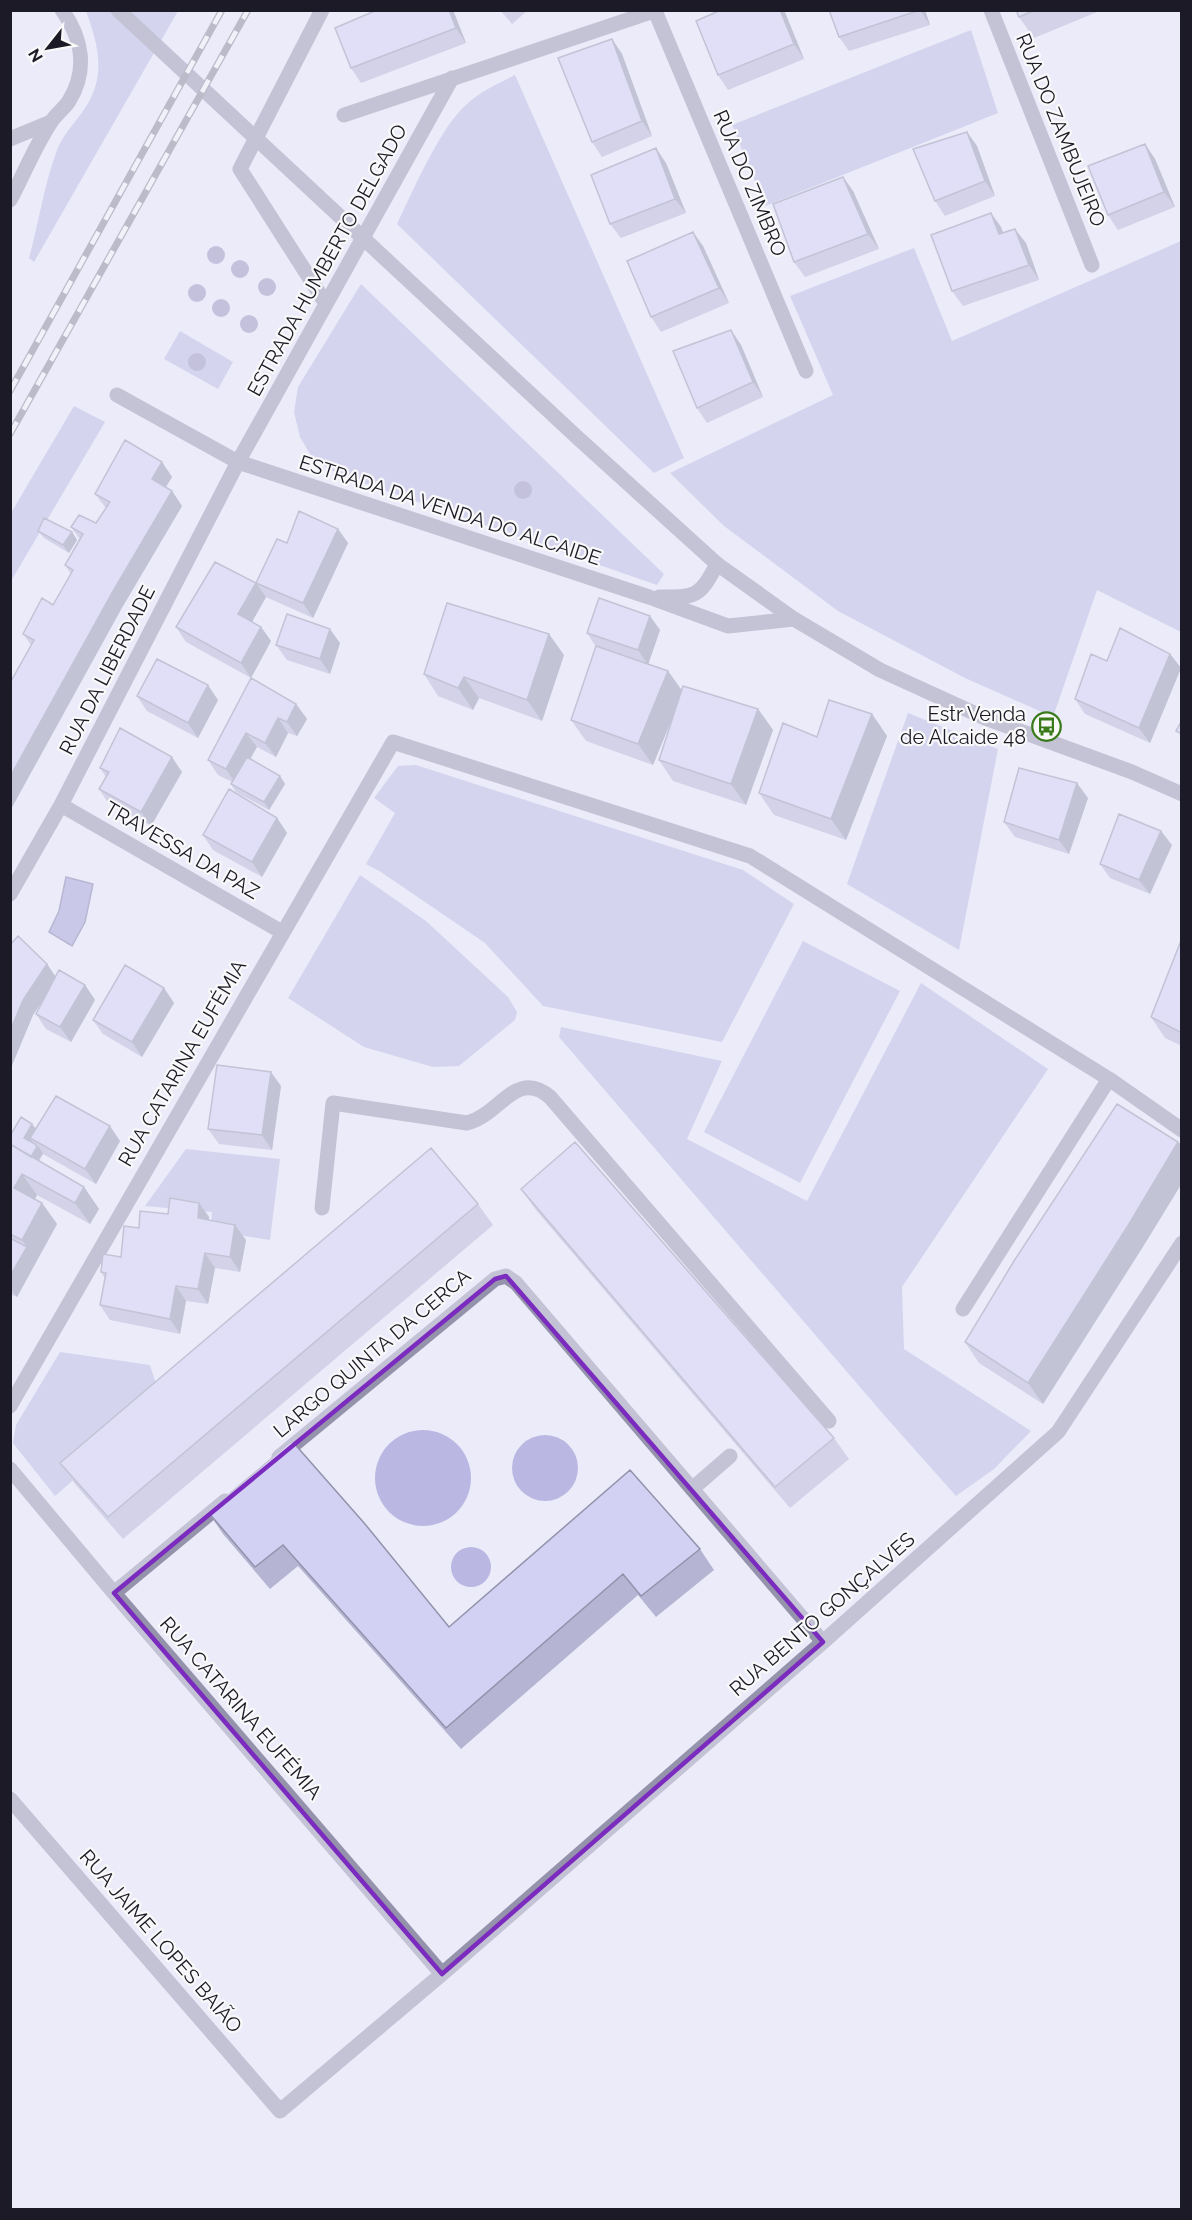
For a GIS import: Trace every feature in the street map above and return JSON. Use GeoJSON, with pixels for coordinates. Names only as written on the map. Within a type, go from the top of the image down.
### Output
{"type":"FeatureCollection","features":[{"type":"Feature","properties":{"kind":"street"},"geometry":{"type":"LineString","coordinates":[[10,200],[51,122],[69,101],[79,75],[81,55],[74,27],[62,10]]}},
{"type":"Feature","properties":{"kind":"street"},"geometry":{"type":"LineString","coordinates":[[118,10],[579,439],[717,564],[794,619],[880,670],[964,708],[1132,772],[1182,794]]}},
{"type":"Feature","properties":{"kind":"street"},"geometry":{"type":"LineString","coordinates":[[322,10],[240,169],[327,304]]}},
{"type":"Feature","properties":{"kind":"street","name":"RUA DO ZAMBUJEIRO"},"geometry":{"type":"LineString","coordinates":[[991,10],[1092,265]]}},
{"type":"Feature","properties":{"kind":"street","name":"ESTRADA HUMBERTO DELGADO"},"geometry":{"type":"LineString","coordinates":[[344,116],[656,11]]}},
{"type":"Feature","properties":{"kind":"street","name":"RUA DO ZIMBRO"},"geometry":{"type":"LineString","coordinates":[[656,11],[806,371]]}},
{"type":"Feature","properties":{"kind":"street","name":"ESTRADA HUMBERTO DELGADO"},"geometry":{"type":"LineString","coordinates":[[238,462],[452,78]]}},
{"type":"Feature","properties":{"kind":"street"},"geometry":{"type":"LineString","coordinates":[[10,139],[51,122]]}},
{"type":"Feature","properties":{"kind":"street","name":"ESTRADA DA VENDA DO ALCAIDE"},"geometry":{"type":"LineString","coordinates":[[117,395],[238,462],[649,597],[728,626],[794,619]]}},
{"type":"Feature","properties":{"kind":"street","name":"RUA DA LIBERDADE"},"geometry":{"type":"LineString","coordinates":[[10,894],[61,805],[238,462]]}},
{"type":"Feature","properties":{"kind":"street","name":"ESTRADA DA VENDA DO ALCAIDE"},"geometry":{"type":"LineString","coordinates":[[649,597],[691,597],[707,584],[717,564]]}},
{"type":"Feature","properties":{"kind":"street","name":"RUA CATARINA EUFÉMIA"},"geometry":{"type":"LineString","coordinates":[[10,1406],[393,742],[750,855],[1109,1079]]}},
{"type":"Feature","properties":{"kind":"street","name":"TRAVESSA DA PAZ"},"geometry":{"type":"LineString","coordinates":[[61,805],[282,932]]}},
{"type":"Feature","properties":{"kind":"street"},"geometry":{"type":"LineString","coordinates":[[963,1309],[1109,1079],[1182,1130]]}},
{"type":"Feature","properties":{"kind":"street"},"geometry":{"type":"LineString","coordinates":[[322,1208],[333,1103],[467,1123],[485,1116],[524,1086],[542,1090],[550,1096],[829,1421]]}},
{"type":"Feature","properties":{"kind":"street","name":"RUA BENTO GONÇALVES"},"geometry":{"type":"LineString","coordinates":[[280,2111],[442,1974],[823,1642],[1058,1432],[1182,1243]]}},
{"type":"Feature","properties":{"kind":"street","name":"LARGO QUINTA DA CERCA"},"geometry":{"type":"LineString","coordinates":[[268,1466],[495,1279],[506,1276],[516,1283],[823,1642]]}},
{"type":"Feature","properties":{"kind":"street"},"geometry":{"type":"LineString","coordinates":[[692,1489],[730,1455]]}},
{"type":"Feature","properties":{"kind":"street","name":"RUA CATARINA EUFÉMIA"},"geometry":{"type":"LineString","coordinates":[[10,1469],[442,1974]]}},
{"type":"Feature","properties":{"kind":"street"},"geometry":{"type":"LineString","coordinates":[[114,1593],[241,1488]]}},
{"type":"Feature","properties":{"kind":"street","name":"RUA JAIME LOPES BAIÃO"},"geometry":{"type":"LineString","coordinates":[[10,1799],[280,2111]]}},
{"type":"Feature","properties":{"kind":"highlighted area"},"geometry":{"type":"Polygon","coordinates":[[[506,1276],[823,1642],[442,1974],[114,1593],[495,1279],[506,1276]]]}},
{"type":"Feature","properties":{"kind":"shaded area"},"geometry":{"type":"Polygon","coordinates":[[[86,11],[178,11],[34,262],[29,258],[57,150],[66,133],[85,108],[96,84],[97,47],[86,11]]]}},
{"type":"Feature","properties":{"kind":"shaded area"},"geometry":{"type":"Polygon","coordinates":[[[971,30],[998,113],[765,206],[732,125],[971,30]]]}},
{"type":"Feature","properties":{"kind":"shaded area"},"geometry":{"type":"Polygon","coordinates":[[[515,75],[684,458],[654,473],[397,224],[437,143],[457,114],[478,95],[515,75]]]}},
{"type":"Feature","properties":{"kind":"shaded area"},"geometry":{"type":"Polygon","coordinates":[[[1181,241],[1181,632],[1097,590],[1053,717],[965,678],[838,611],[724,526],[670,473],[833,395],[790,296],[914,248],[952,341],[1181,241]]]}},
{"type":"Feature","properties":{"kind":"shaded area"},"geometry":{"type":"Polygon","coordinates":[[[361,284],[664,574],[657,585],[338,474],[313,459],[300,437],[294,412],[298,387],[361,284]]]}},
{"type":"Feature","properties":{"kind":"shaded area"},"geometry":{"type":"Polygon","coordinates":[[[180,331],[233,362],[218,389],[164,359],[180,331]]]}},
{"type":"Feature","properties":{"kind":"shaded area"},"geometry":{"type":"Polygon","coordinates":[[[74,406],[105,422],[11,581],[11,513],[74,406]]]}},
{"type":"Feature","properties":{"kind":"shaded area"},"geometry":{"type":"Polygon","coordinates":[[[908,713],[998,749],[959,950],[847,884],[908,713]]]}},
{"type":"Feature","properties":{"kind":"shaded area"},"geometry":{"type":"Polygon","coordinates":[[[416,765],[743,870],[794,904],[722,1042],[543,1006],[485,943],[366,864],[395,813],[374,798],[398,766],[416,765]]]}},
{"type":"Feature","properties":{"kind":"shaded area"},"geometry":{"type":"Polygon","coordinates":[[[360,875],[426,921],[508,997],[517,1012],[515,1020],[459,1066],[433,1067],[364,1047],[288,998],[360,875]]]}},
{"type":"Feature","properties":{"kind":"shaded area"},"geometry":{"type":"Polygon","coordinates":[[[66,877],[93,884],[85,922],[72,946],[49,932],[59,911],[66,877]]]}},
{"type":"Feature","properties":{"kind":"shaded area"},"geometry":{"type":"Polygon","coordinates":[[[803,941],[900,991],[800,1183],[704,1132],[803,941]]]}},
{"type":"Feature","properties":{"kind":"shaded area"},"geometry":{"type":"Polygon","coordinates":[[[921,983],[1048,1069],[902,1287],[904,1349],[1031,1431],[994,1469],[956,1496],[559,1037],[561,1027],[722,1061],[687,1139],[807,1201],[921,983]]]}},
{"type":"Feature","properties":{"kind":"shaded area"},"geometry":{"type":"Polygon","coordinates":[[[186,1149],[280,1159],[270,1240],[211,1231],[212,1212],[145,1206],[186,1149]]]}},
{"type":"Feature","properties":{"kind":"shaded area"},"geometry":{"type":"Polygon","coordinates":[[[60,1352],[150,1365],[162,1403],[55,1496],[13,1443],[16,1425],[60,1352]]]}},
{"type":"Feature","properties":{"kind":"shaded area"},"geometry":{"type":"Polygon","coordinates":[[[423,1430],[441,1434],[457,1444],[467,1460],[471,1478],[467,1496],[457,1512],[441,1522],[423,1526],[405,1522],[389,1512],[379,1496],[375,1478],[379,1460],[389,1444],[405,1434],[423,1430]]]}},
{"type":"Feature","properties":{"kind":"shaded area"},"geometry":{"type":"Polygon","coordinates":[[[538,1435],[552,1435],[564,1440],[573,1449],[578,1468],[576,1481],[569,1492],[552,1501],[538,1501],[526,1496],[517,1487],[512,1475],[512,1461],[517,1449],[526,1440],[538,1435]]]}},
{"type":"Feature","properties":{"kind":"shaded area"},"geometry":{"type":"Polygon","coordinates":[[[471,1547],[479,1548],[485,1553],[490,1559],[490,1575],[485,1581],[479,1586],[471,1587],[463,1586],[457,1581],[452,1575],[451,1567],[452,1559],[457,1553],[463,1548],[471,1547]]]}},
{"type":"Feature","properties":{"kind":"building"},"geometry":{"type":"Polygon","coordinates":[[[377,10],[449,10],[456,28],[351,68],[335,28],[377,10]]]}},
{"type":"Feature","properties":{"kind":"building"},"geometry":{"type":"Polygon","coordinates":[[[721,10],[780,10],[794,44],[718,75],[696,21],[721,10]]]}},
{"type":"Feature","properties":{"kind":"building"},"geometry":{"type":"Polygon","coordinates":[[[829,10],[920,10],[839,37],[829,10]]]}},
{"type":"Feature","properties":{"kind":"building"},"geometry":{"type":"Polygon","coordinates":[[[1016,10],[1035,10],[1019,17],[1016,10]]]}},
{"type":"Feature","properties":{"kind":"building"},"geometry":{"type":"Polygon","coordinates":[[[612,39],[642,121],[592,142],[558,58],[612,39]]]}},
{"type":"Feature","properties":{"kind":"building"},"geometry":{"type":"Polygon","coordinates":[[[967,132],[985,181],[935,201],[913,149],[967,132]]]}},
{"type":"Feature","properties":{"kind":"building"},"geometry":{"type":"Polygon","coordinates":[[[1145,144],[1164,192],[1108,215],[1088,166],[1145,144]]]}},
{"type":"Feature","properties":{"kind":"building"},"geometry":{"type":"Polygon","coordinates":[[[656,148],[675,199],[610,224],[591,175],[656,148]]]}},
{"type":"Feature","properties":{"kind":"building"},"geometry":{"type":"Polygon","coordinates":[[[843,177],[868,234],[794,262],[773,204],[843,177]]]}},
{"type":"Feature","properties":{"kind":"building"},"geometry":{"type":"Polygon","coordinates":[[[991,213],[999,234],[1015,229],[1029,265],[952,291],[931,235],[991,213]]]}},
{"type":"Feature","properties":{"kind":"building"},"geometry":{"type":"Polygon","coordinates":[[[693,232],[719,288],[651,317],[627,261],[693,232]]]}},
{"type":"Feature","properties":{"kind":"building"},"geometry":{"type":"Polygon","coordinates":[[[731,330],[753,382],[697,408],[673,351],[731,330]]]}},
{"type":"Feature","properties":{"kind":"building"},"geometry":{"type":"Polygon","coordinates":[[[125,440],[162,462],[152,479],[172,491],[113,591],[10,777],[10,683],[34,640],[23,634],[42,598],[53,605],[73,570],[65,565],[83,534],[71,527],[79,515],[96,523],[110,502],[95,494],[125,440]]]}},
{"type":"Feature","properties":{"kind":"building"},"geometry":{"type":"Polygon","coordinates":[[[299,511],[338,529],[303,603],[256,583],[277,539],[287,543],[299,511]]]}},
{"type":"Feature","properties":{"kind":"building"},"geometry":{"type":"Polygon","coordinates":[[[44,518],[72,532],[63,545],[38,531],[44,518]]]}},
{"type":"Feature","properties":{"kind":"building"},"geometry":{"type":"Polygon","coordinates":[[[215,562],[256,583],[238,614],[261,627],[241,663],[176,627],[215,562]]]}},
{"type":"Feature","properties":{"kind":"building"},"geometry":{"type":"Polygon","coordinates":[[[599,598],[650,616],[638,650],[587,633],[599,598]]]}},
{"type":"Feature","properties":{"kind":"building"},"geometry":{"type":"Polygon","coordinates":[[[447,603],[549,634],[527,700],[464,677],[458,688],[424,674],[447,603]]]}},
{"type":"Feature","properties":{"kind":"building"},"geometry":{"type":"Polygon","coordinates":[[[287,614],[330,629],[320,659],[276,645],[287,614]]]}},
{"type":"Feature","properties":{"kind":"building"},"geometry":{"type":"Polygon","coordinates":[[[1120,628],[1170,654],[1139,728],[1075,699],[1091,654],[1107,661],[1120,628]]]}},
{"type":"Feature","properties":{"kind":"building"},"geometry":{"type":"Polygon","coordinates":[[[596,646],[668,671],[638,744],[571,720],[596,646]]]}},
{"type":"Feature","properties":{"kind":"building"},"geometry":{"type":"Polygon","coordinates":[[[157,659],[208,685],[188,723],[137,696],[157,659]]]}},
{"type":"Feature","properties":{"kind":"building"},"geometry":{"type":"Polygon","coordinates":[[[251,678],[296,704],[287,722],[278,718],[265,743],[246,733],[226,769],[208,760],[251,678]]]}},
{"type":"Feature","properties":{"kind":"building"},"geometry":{"type":"Polygon","coordinates":[[[683,686],[758,709],[731,784],[659,760],[683,686]]]}},
{"type":"Feature","properties":{"kind":"building"},"geometry":{"type":"Polygon","coordinates":[[[829,700],[872,714],[831,819],[759,793],[783,723],[817,737],[829,700]]]}},
{"type":"Feature","properties":{"kind":"building"},"geometry":{"type":"Polygon","coordinates":[[[1182,720],[1182,734],[1176,731],[1182,720]]]}},
{"type":"Feature","properties":{"kind":"building"},"geometry":{"type":"Polygon","coordinates":[[[120,728],[172,757],[141,812],[99,789],[109,772],[100,768],[120,728]]]}},
{"type":"Feature","properties":{"kind":"building"},"geometry":{"type":"Polygon","coordinates":[[[247,757],[280,776],[264,802],[231,784],[247,757]]]}},
{"type":"Feature","properties":{"kind":"building"},"geometry":{"type":"Polygon","coordinates":[[[1019,768],[1077,783],[1059,840],[1004,822],[1019,768]]]}},
{"type":"Feature","properties":{"kind":"building"},"geometry":{"type":"Polygon","coordinates":[[[229,789],[277,818],[252,862],[203,835],[229,789]]]}},
{"type":"Feature","properties":{"kind":"building"},"geometry":{"type":"Polygon","coordinates":[[[1119,814],[1161,831],[1139,880],[1100,864],[1119,814]]]}},
{"type":"Feature","properties":{"kind":"building"},"geometry":{"type":"Polygon","coordinates":[[[18,936],[47,964],[23,1000],[10,1031],[10,945],[18,936]]]}},
{"type":"Feature","properties":{"kind":"building"},"geometry":{"type":"Polygon","coordinates":[[[1182,938],[1182,1033],[1151,1017],[1182,938]]]}},
{"type":"Feature","properties":{"kind":"building"},"geometry":{"type":"Polygon","coordinates":[[[125,965],[164,988],[132,1042],[93,1020],[125,965]]]}},
{"type":"Feature","properties":{"kind":"building"},"geometry":{"type":"Polygon","coordinates":[[[59,970],[85,985],[60,1027],[36,1014],[59,970]]]}},
{"type":"Feature","properties":{"kind":"building"},"geometry":{"type":"Polygon","coordinates":[[[217,1065],[271,1072],[262,1135],[208,1129],[217,1065]]]}},
{"type":"Feature","properties":{"kind":"building"},"geometry":{"type":"Polygon","coordinates":[[[56,1096],[110,1126],[85,1169],[30,1138],[56,1096]]]}},
{"type":"Feature","properties":{"kind":"building"},"geometry":{"type":"Polygon","coordinates":[[[1117,1104],[1178,1142],[1028,1383],[965,1342],[1014,1261],[1117,1104]]]}},
{"type":"Feature","properties":{"kind":"building"},"geometry":{"type":"Polygon","coordinates":[[[21,1117],[32,1124],[24,1138],[37,1147],[31,1157],[10,1144],[10,1136],[21,1117]]]}},
{"type":"Feature","properties":{"kind":"building"},"geometry":{"type":"Polygon","coordinates":[[[575,1142],[834,1438],[775,1487],[521,1189],[575,1142]]]}},
{"type":"Feature","properties":{"kind":"building"},"geometry":{"type":"Polygon","coordinates":[[[10,1144],[84,1187],[75,1203],[22,1174],[14,1188],[42,1203],[22,1240],[10,1234],[10,1144]]]}},
{"type":"Feature","properties":{"kind":"building"},"geometry":{"type":"Polygon","coordinates":[[[431,1148],[478,1204],[108,1517],[60,1463],[431,1148]]]}},
{"type":"Feature","properties":{"kind":"building"},"geometry":{"type":"Polygon","coordinates":[[[170,1198],[199,1203],[198,1218],[235,1225],[230,1257],[205,1253],[198,1289],[176,1286],[170,1319],[100,1305],[106,1273],[101,1272],[103,1254],[121,1257],[124,1226],[139,1228],[140,1211],[168,1214],[170,1198]]]}},
{"type":"Feature","properties":{"kind":"building"},"geometry":{"type":"Polygon","coordinates":[[[10,1238],[27,1247],[10,1276],[10,1238]]]}},
{"type":"Feature","properties":{"kind":"building"},"geometry":{"type":"Polygon","coordinates":[[[292,1441],[365,1524],[449,1627],[630,1470],[700,1549],[641,1596],[623,1574],[446,1728],[283,1545],[255,1567],[208,1512],[292,1441]]]}},
{"type":"Feature","properties":{"kind":"railway"},"geometry":{"type":"LineString","coordinates":[[10,391],[222,10]]}},
{"type":"Feature","properties":{"kind":"railway"},"geometry":{"type":"LineString","coordinates":[[10,434],[248,10]]}},
{"type":"Feature","properties":{"kind":"place","name":"Estr Venda de Alcaide 48"},"geometry":{"type":"Point","coordinates":[1047,726]}}]}
